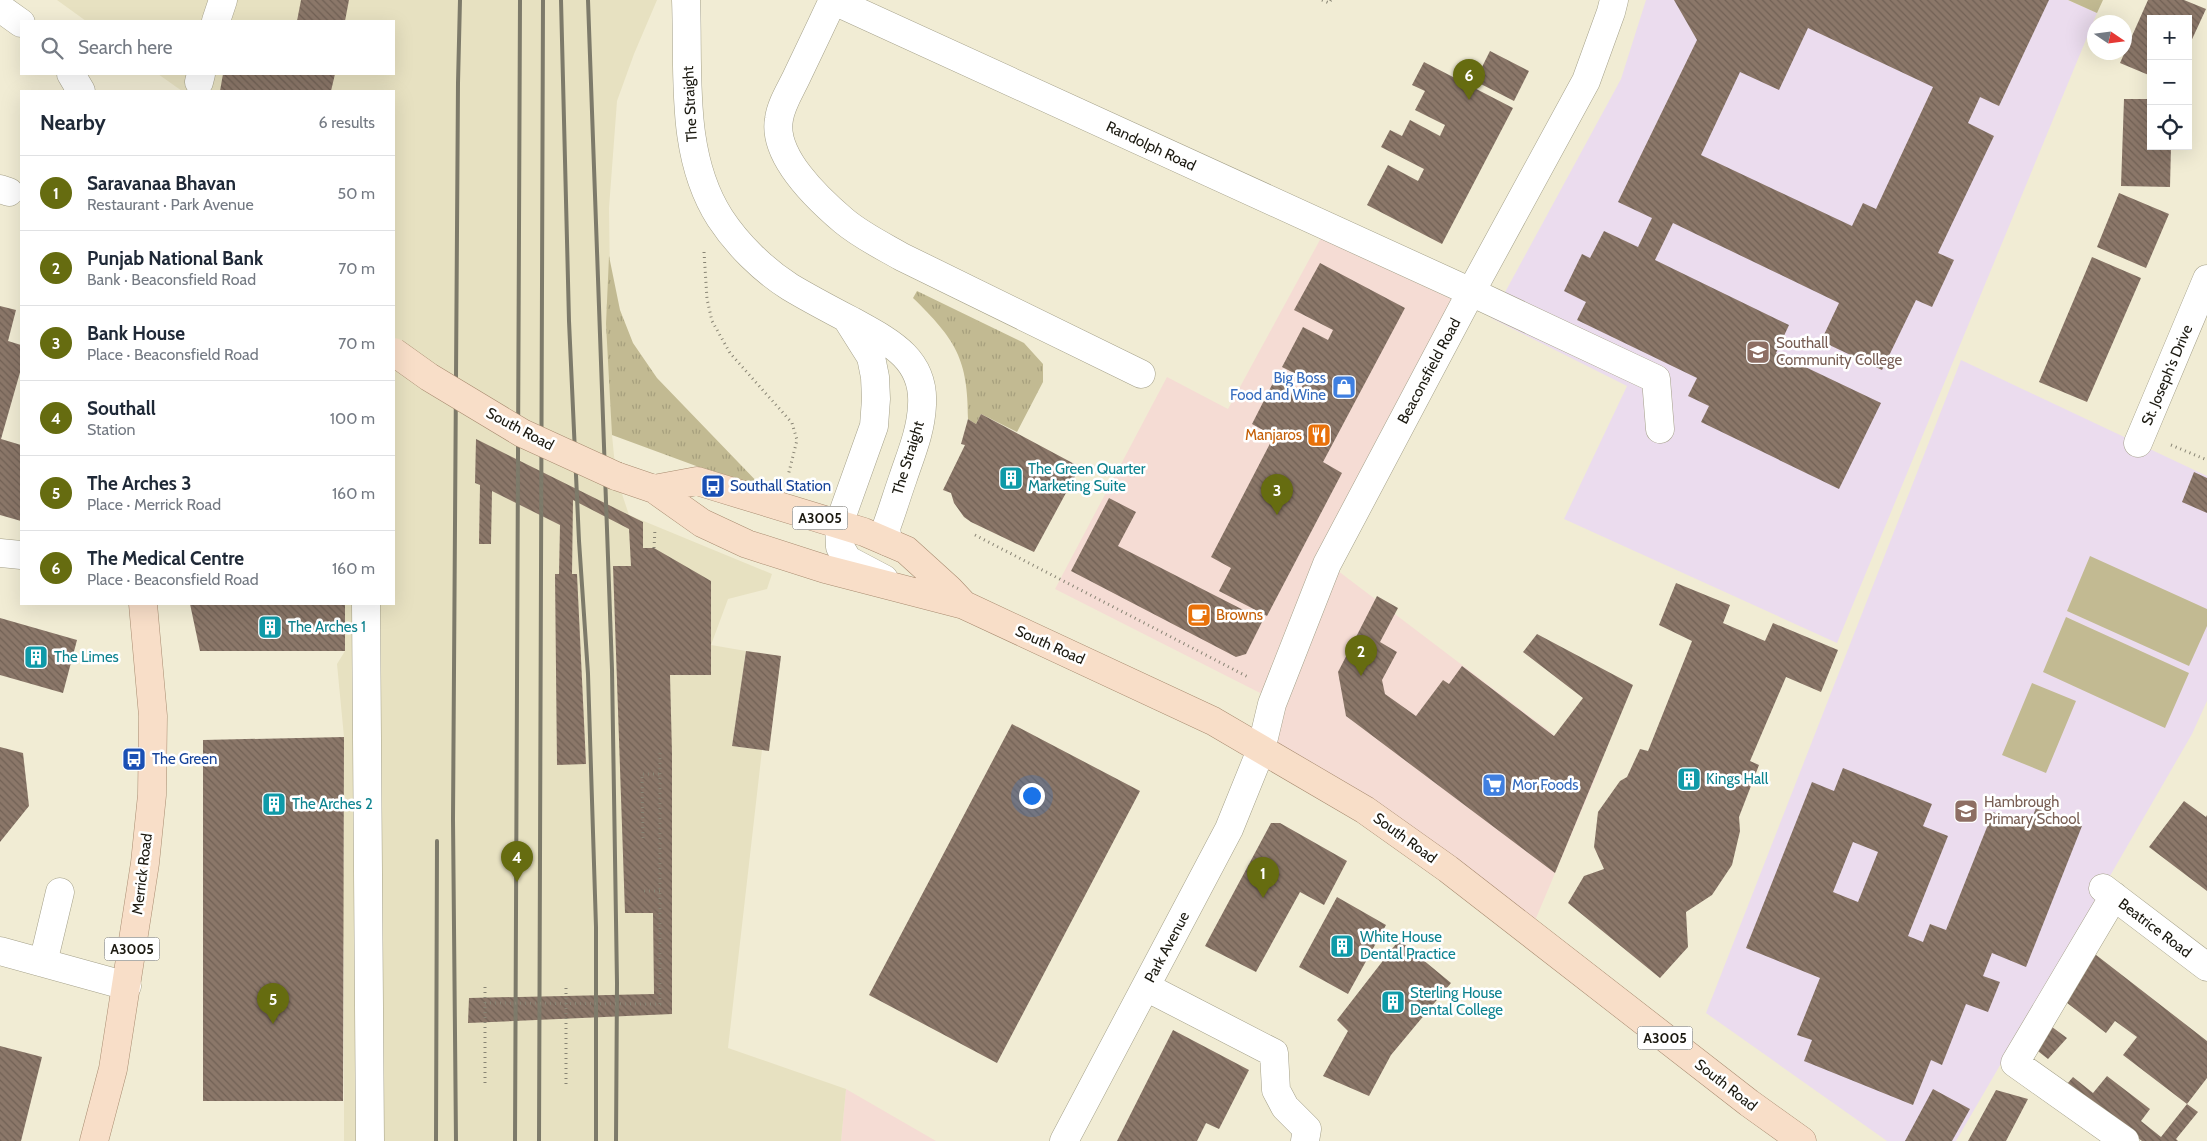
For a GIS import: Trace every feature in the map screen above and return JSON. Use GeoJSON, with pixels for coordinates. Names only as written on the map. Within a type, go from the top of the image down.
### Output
{"type":"FeatureCollection","features":[{"type":"Feature","properties":{"kind":"main road","name":"South Road"},"geometry":{"type":"LineString","coordinates":[[395,353],[430,377],[522,433],[616,476],[654,489],[702,523],[747,544],[825,569],[964,605],[1030,637],[1169,699],[1261,750],[1365,810],[1448,869],[1749,1103],[1802,1141]]}},
{"type":"Feature","properties":{"kind":"main road","name":"South Road"},"geometry":{"type":"LineString","coordinates":[[654,489],[697,481],[839,524],[888,542],[906,550],[950,589],[964,605]]}},
{"type":"Feature","properties":{"kind":"main road","name":"Merrick Road"},"geometry":{"type":"LineString","coordinates":[[94,1141],[113,1069],[127,986],[145,863],[152,795],[153,716],[143,605]]}},
{"type":"Feature","properties":{"kind":"street"},"geometry":{"type":"LineString","coordinates":[[22,20],[28,0]]}},
{"type":"Feature","properties":{"kind":"street"},"geometry":{"type":"LineString","coordinates":[[216,20],[223,0]]}},
{"type":"Feature","properties":{"kind":"street","name":"The Straight"},"geometry":{"type":"LineString","coordinates":[[686,0],[690,129],[693,152],[706,190],[717,213],[732,235],[752,256],[788,286],[892,342],[908,358],[921,384],[922,404],[917,440],[886,528],[888,542]]}},
{"type":"Feature","properties":{"kind":"street"},"geometry":{"type":"LineString","coordinates":[[833,0],[789,93],[779,119],[780,142],[790,164],[810,188],[844,221],[867,238],[902,258],[1141,374]]}},
{"type":"Feature","properties":{"kind":"street","name":"Randolph Road"},"geometry":{"type":"LineString","coordinates":[[833,0],[1656,379],[1660,429]]}},
{"type":"Feature","properties":{"kind":"street","name":"Beaconsfield Road"},"geometry":{"type":"LineString","coordinates":[[1261,750],[1277,690],[1327,564],[1470,292],[1586,80],[1612,12],[1614,0]]}},
{"type":"Feature","properties":{"kind":"street"},"geometry":{"type":"LineString","coordinates":[[0,8],[20,21]]}},
{"type":"Feature","properties":{"kind":"street"},"geometry":{"type":"LineString","coordinates":[[72,75],[80,90]]}},
{"type":"Feature","properties":{"kind":"street","name":"St. Joseph's Drive"},"geometry":{"type":"LineString","coordinates":[[2140,438],[2207,279]]}},
{"type":"Feature","properties":{"kind":"street"},"geometry":{"type":"LineString","coordinates":[[847,318],[871,358],[875,378],[876,399],[874,426],[839,524],[840,547],[848,560],[903,589]]}},
{"type":"Feature","properties":{"kind":"street"},"geometry":{"type":"LineString","coordinates":[[0,553],[20,555]]}},
{"type":"Feature","properties":{"kind":"street"},"geometry":{"type":"LineString","coordinates":[[366,605],[370,1141]]}},
{"type":"Feature","properties":{"kind":"street","name":"Park Avenue"},"geometry":{"type":"LineString","coordinates":[[1064,1141],[1229,829],[1261,750]]}},
{"type":"Feature","properties":{"kind":"street"},"geometry":{"type":"LineString","coordinates":[[43,963],[60,892]]}},
{"type":"Feature","properties":{"kind":"street","name":"Beatrice Road"},"geometry":{"type":"LineString","coordinates":[[2125,1141],[2015,1063],[2109,892],[2207,967]]}},
{"type":"Feature","properties":{"kind":"street"},"geometry":{"type":"LineString","coordinates":[[0,951],[127,986]]}},
{"type":"Feature","properties":{"kind":"street"},"geometry":{"type":"LineString","coordinates":[[1146,987],[1274,1053],[1276,1090],[1285,1107],[1307,1129],[1305,1141]]}},
{"type":"Feature","properties":{"kind":"path"},"geometry":{"type":"LineString","coordinates":[[1322,0],[1329,4],[1330,0]]}},
{"type":"Feature","properties":{"kind":"path"},"geometry":{"type":"LineString","coordinates":[[704,252],[707,299],[712,321],[730,353],[792,423],[797,440],[787,482]]}},
{"type":"Feature","properties":{"kind":"path"},"geometry":{"type":"LineString","coordinates":[[2140,438],[2207,460]]}},
{"type":"Feature","properties":{"kind":"path"},"geometry":{"type":"LineString","coordinates":[[654,548],[655,527]]}},
{"type":"Feature","properties":{"kind":"path"},"geometry":{"type":"LineString","coordinates":[[975,535],[1168,636],[1277,690]]}},
{"type":"Feature","properties":{"kind":"path"},"geometry":{"type":"LineString","coordinates":[[485,1003],[660,1004],[660,753]]}},
{"type":"Feature","properties":{"kind":"path"},"geometry":{"type":"LineString","coordinates":[[643,838],[642,774],[660,774]]}},
{"type":"Feature","properties":{"kind":"path"},"geometry":{"type":"LineString","coordinates":[[644,891],[660,891]]}},
{"type":"Feature","properties":{"kind":"path"},"geometry":{"type":"LineString","coordinates":[[485,987],[485,1085]]}},
{"type":"Feature","properties":{"kind":"path"},"geometry":{"type":"LineString","coordinates":[[566,988],[566,1084]]}},
{"type":"Feature","properties":{"kind":"shaded area"},"geometry":{"type":"Polygon","coordinates":[[[57,0],[657,0],[634,54],[617,101],[609,208],[612,435],[616,476],[629,515],[772,574],[767,589],[728,599],[711,645],[746,651],[732,746],[762,750],[728,1048],[846,1089],[841,1141],[344,1141],[344,948],[339,885],[344,868],[344,737],[337,664],[345,651],[345,605],[395,605],[395,90],[181,90],[159,75],[395,75],[395,20],[85,20],[57,0]]]}},
{"type":"Feature","properties":{"kind":"shaded area","name":"Southall Community College"},"geometry":{"type":"Polygon","coordinates":[[[1646,0],[2068,0],[2097,13],[2096,15],[2087,15],[2087,37],[1837,643],[1564,519],[1627,386],[1491,318],[1621,79],[1646,0]]]}},
{"type":"Feature","properties":{"kind":"shaded area"},"geometry":{"type":"Polygon","coordinates":[[[1322,236],[1455,298],[1321,558],[1599,769],[1531,930],[1261,750],[1276,701],[1055,589],[1167,377],[1228,409],[1322,236]]]}},
{"type":"Feature","properties":{"kind":"shaded area","name":"Hambrough Primary School"},"geometry":{"type":"Polygon","coordinates":[[[1961,360],[2207,476],[2207,701],[2192,734],[1956,1141],[1887,1141],[1706,1013],[1961,360]]]}},
{"type":"Feature","properties":{"kind":"shaded area"},"geometry":{"type":"Polygon","coordinates":[[[846,1089],[936,1141],[841,1141],[846,1089]]]}},
{"type":"Feature","properties":{"kind":"green space"},"geometry":{"type":"Polygon","coordinates":[[[2068,0],[2103,0],[2097,13],[2068,0]]]}},
{"type":"Feature","properties":{"kind":"green space"},"geometry":{"type":"Polygon","coordinates":[[[609,256],[620,310],[633,343],[657,378],[767,492],[612,435],[606,324],[609,256]]]}},
{"type":"Feature","properties":{"kind":"green space"},"geometry":{"type":"Polygon","coordinates":[[[917,291],[1024,343],[1043,364],[1043,382],[1017,432],[981,414],[976,424],[968,419],[965,381],[957,352],[940,326],[913,298],[917,291]]]}},
{"type":"Feature","properties":{"kind":"green space"},"geometry":{"type":"Polygon","coordinates":[[[2090,556],[2207,609],[2207,626],[2189,666],[2067,611],[2090,556]]]}},
{"type":"Feature","properties":{"kind":"green space"},"geometry":{"type":"Polygon","coordinates":[[[2066,617],[2189,673],[2165,728],[2043,672],[2066,617]]]}},
{"type":"Feature","properties":{"kind":"green space"},"geometry":{"type":"Polygon","coordinates":[[[2032,683],[2076,701],[2046,773],[2002,755],[2032,683]]]}},
{"type":"Feature","properties":{"kind":"building"},"geometry":{"type":"Polygon","coordinates":[[[301,0],[349,0],[345,20],[297,20],[301,0]]]}},
{"type":"Feature","properties":{"kind":"building"},"geometry":{"type":"Polygon","coordinates":[[[1674,0],[2049,0],[1999,106],[1980,97],[1968,123],[1994,136],[1938,253],[1954,260],[1932,307],[1916,300],[1882,370],[1821,341],[1839,303],[1673,223],[1655,260],[1789,325],[1776,353],[1881,403],[1839,489],[1701,422],[1709,406],[1688,396],[1697,378],[1577,320],[1586,302],[1564,291],[1582,254],[1590,258],[1604,231],[1638,247],[1652,218],[1618,202],[1697,40],[1674,0]],[[1808,28],[1779,90],[1740,72],[1701,155],[1852,226],[1863,203],[1876,209],[1933,87],[1808,28]]]}},
{"type":"Feature","properties":{"kind":"building"},"geometry":{"type":"Polygon","coordinates":[[[2148,0],[2184,0],[2206,9],[2192,39],[2192,15],[2147,15],[2147,74],[2120,63],[2121,60],[2132,60],[2132,36],[2148,0]]]}},
{"type":"Feature","properties":{"kind":"building"},"geometry":{"type":"Polygon","coordinates":[[[1490,51],[1529,71],[1514,101],[1475,81],[1490,51]]]}},
{"type":"Feature","properties":{"kind":"building"},"geometry":{"type":"Polygon","coordinates":[[[1424,62],[1513,108],[1442,244],[1367,205],[1388,165],[1418,181],[1424,169],[1381,147],[1390,130],[1402,136],[1410,120],[1440,136],[1445,125],[1415,110],[1425,91],[1412,85],[1424,62]]]}},
{"type":"Feature","properties":{"kind":"building"},"geometry":{"type":"Polygon","coordinates":[[[223,75],[335,75],[331,90],[220,90],[223,75]]]}},
{"type":"Feature","properties":{"kind":"building"},"geometry":{"type":"Polygon","coordinates":[[[2124,99],[2147,99],[2147,150],[2171,150],[2170,187],[2121,186],[2124,99]]]}},
{"type":"Feature","properties":{"kind":"building"},"geometry":{"type":"Polygon","coordinates":[[[2119,193],[2169,214],[2146,268],[2097,247],[2119,193]]]}},
{"type":"Feature","properties":{"kind":"building"},"geometry":{"type":"Polygon","coordinates":[[[2092,257],[2141,278],[2087,402],[2039,382],[2092,257]]]}},
{"type":"Feature","properties":{"kind":"building"},"geometry":{"type":"Polygon","coordinates":[[[1320,263],[1405,308],[1323,462],[1342,473],[1267,616],[1219,591],[1231,568],[1211,557],[1274,436],[1252,424],[1275,379],[1299,392],[1306,379],[1282,367],[1303,327],[1328,340],[1333,330],[1294,310],[1320,263]]]}},
{"type":"Feature","properties":{"kind":"building"},"geometry":{"type":"Polygon","coordinates":[[[0,306],[16,310],[8,341],[20,345],[20,372],[1,439],[20,445],[20,521],[0,515],[0,306]]]}},
{"type":"Feature","properties":{"kind":"building","name":"The Green Quarter Marketing Suite"},"geometry":{"type":"Polygon","coordinates":[[[981,414],[1080,467],[1034,552],[971,522],[964,517],[954,503],[951,493],[943,490],[965,445],[961,444],[968,419],[976,424],[981,414]]]}},
{"type":"Feature","properties":{"kind":"building"},"geometry":{"type":"Polygon","coordinates":[[[476,439],[643,522],[643,548],[654,548],[711,581],[711,675],[670,675],[672,753],[672,1014],[468,1023],[469,998],[654,994],[653,913],[625,913],[613,566],[631,566],[629,529],[573,500],[572,574],[577,574],[586,764],[557,765],[555,574],[559,574],[560,525],[492,491],[491,544],[479,544],[480,485],[475,483],[476,439]]]}},
{"type":"Feature","properties":{"kind":"building"},"geometry":{"type":"Polygon","coordinates":[[[2194,472],[2207,478],[2207,513],[2182,502],[2194,472]]]}},
{"type":"Feature","properties":{"kind":"building"},"geometry":{"type":"Polygon","coordinates":[[[1109,498],[1136,512],[1118,546],[1263,620],[1246,654],[1236,657],[1071,571],[1109,498]]]}},
{"type":"Feature","properties":{"kind":"building","name":"Kings Hall"},"geometry":{"type":"Polygon","coordinates":[[[1676,583],[1730,605],[1723,623],[1765,641],[1773,623],[1838,650],[1821,692],[1786,677],[1750,761],[1759,765],[1739,817],[1740,831],[1732,865],[1712,895],[1686,912],[1688,947],[1660,978],[1568,903],[1584,876],[1604,869],[1594,847],[1598,812],[1620,781],[1627,777],[1640,749],[1648,751],[1692,641],[1659,625],[1676,583]]]}},
{"type":"Feature","properties":{"kind":"building"},"geometry":{"type":"Polygon","coordinates":[[[1377,596],[1398,608],[1380,642],[1397,652],[1382,680],[1385,694],[1416,716],[1443,680],[1449,684],[1462,666],[1554,736],[1583,698],[1523,652],[1537,634],[1633,685],[1555,873],[1346,716],[1338,672],[1377,596]]]}},
{"type":"Feature","properties":{"kind":"building","name":"The Arches 1"},"geometry":{"type":"Polygon","coordinates":[[[190,605],[345,605],[345,651],[200,651],[190,605]]]}},
{"type":"Feature","properties":{"kind":"building","name":"The Limes"},"geometry":{"type":"Polygon","coordinates":[[[0,618],[77,640],[63,693],[0,675],[0,618]]]}},
{"type":"Feature","properties":{"kind":"building"},"geometry":{"type":"Polygon","coordinates":[[[746,651],[781,656],[769,751],[732,746],[746,651]]]}},
{"type":"Feature","properties":{"kind":"building"},"geometry":{"type":"Polygon","coordinates":[[[1012,724],[1140,791],[997,1063],[869,995],[1012,724]]]}},
{"type":"Feature","properties":{"kind":"building"},"geometry":{"type":"Polygon","coordinates":[[[344,737],[343,1101],[203,1101],[203,740],[344,737]]]}},
{"type":"Feature","properties":{"kind":"building"},"geometry":{"type":"Polygon","coordinates":[[[0,747],[23,753],[29,806],[0,842],[0,747]]]}},
{"type":"Feature","properties":{"kind":"building"},"geometry":{"type":"Polygon","coordinates":[[[1843,768],[1932,804],[1923,826],[1948,836],[1908,936],[1923,942],[1930,924],[1946,930],[1993,812],[2029,826],[2036,808],[2082,826],[2026,967],[1992,953],[1983,976],[2000,982],[1988,1012],[1966,1004],[1942,1065],[1931,1060],[1913,1105],[1804,1061],[1812,1040],[1797,1035],[1820,978],[1746,948],[1812,782],[1834,791],[1843,768]],[[1853,842],[1833,892],[1858,902],[1878,852],[1853,842]]]}},
{"type":"Feature","properties":{"kind":"building"},"geometry":{"type":"Polygon","coordinates":[[[2184,801],[2206,817],[2207,815],[2207,891],[2149,847],[2184,801]]]}},
{"type":"Feature","properties":{"kind":"building"},"geometry":{"type":"Polygon","coordinates":[[[1271,823],[1280,823],[1347,861],[1324,905],[1300,892],[1256,972],[1205,946],[1271,823]]]}},
{"type":"Feature","properties":{"kind":"building","name":"White House Dental Practice"},"geometry":{"type":"Polygon","coordinates":[[[1337,897],[1386,925],[1348,994],[1299,967],[1337,897]]]}},
{"type":"Feature","properties":{"kind":"building","name":"Sterling House Dental College"},"geometry":{"type":"Polygon","coordinates":[[[1399,940],[1451,983],[1391,1055],[1369,1096],[1323,1076],[1348,1031],[1337,1020],[1399,940]]]}},
{"type":"Feature","properties":{"kind":"building"},"geometry":{"type":"Polygon","coordinates":[[[2091,951],[2207,1041],[2207,1078],[2187,1104],[2123,1055],[2137,1037],[2115,1021],[2106,1033],[2062,999],[2091,951]]]}},
{"type":"Feature","properties":{"kind":"building"},"geometry":{"type":"Polygon","coordinates":[[[2048,1024],[2067,1038],[2048,1059],[2034,1048],[2048,1024]]]}},
{"type":"Feature","properties":{"kind":"building"},"geometry":{"type":"Polygon","coordinates":[[[1173,1030],[1249,1070],[1219,1129],[1206,1123],[1197,1141],[1117,1141],[1173,1030]]]}},
{"type":"Feature","properties":{"kind":"building"},"geometry":{"type":"Polygon","coordinates":[[[0,1046],[42,1057],[21,1141],[0,1141],[0,1046]]]}},
{"type":"Feature","properties":{"kind":"building"},"geometry":{"type":"Polygon","coordinates":[[[2107,1076],[2150,1109],[2141,1121],[2161,1137],[2187,1104],[2198,1112],[2176,1139],[2178,1141],[2142,1141],[2067,1084],[2073,1077],[2093,1093],[2107,1076]]]}},
{"type":"Feature","properties":{"kind":"building"},"geometry":{"type":"Polygon","coordinates":[[[1933,1089],[1970,1109],[1952,1141],[1905,1141],[1933,1089]]]}},
{"type":"Feature","properties":{"kind":"building"},"geometry":{"type":"Polygon","coordinates":[[[1996,1090],[2028,1099],[2006,1141],[1968,1141],[1996,1090]]]}},
{"type":"Feature","properties":{"kind":"railway"},"geometry":{"type":"LineString","coordinates":[[456,1141],[453,819],[460,0]]}},
{"type":"Feature","properties":{"kind":"railway"},"geometry":{"type":"LineString","coordinates":[[515,1141],[520,0]]}},
{"type":"Feature","properties":{"kind":"railway"},"geometry":{"type":"LineString","coordinates":[[539,1141],[543,0]]}},
{"type":"Feature","properties":{"kind":"railway"},"geometry":{"type":"LineString","coordinates":[[561,0],[569,321],[579,541],[588,674],[596,927],[596,1141]]}},
{"type":"Feature","properties":{"kind":"railway"},"geometry":{"type":"LineString","coordinates":[[588,0],[612,669],[617,983],[616,1141]]}},
{"type":"Feature","properties":{"kind":"railway"},"geometry":{"type":"LineString","coordinates":[[436,1141],[437,841]]}},
{"type":"Feature","properties":{"kind":"place","name":"The Medical Centre"},"geometry":{"type":"Point","coordinates":[1469,100]}},
{"type":"Feature","properties":{"kind":"place","name":"Southall Community College"},"geometry":{"type":"Point","coordinates":[1758,352]}},
{"type":"Feature","properties":{"kind":"place","name":"Big Boss Food and Wine"},"geometry":{"type":"Point","coordinates":[1344,387]}},
{"type":"Feature","properties":{"kind":"place","name":"Manjaros"},"geometry":{"type":"Point","coordinates":[1319,435]}},
{"type":"Feature","properties":{"kind":"place","name":"The Green Quarter Marketing Suite"},"geometry":{"type":"Point","coordinates":[1011,478]}},
{"type":"Feature","properties":{"kind":"place","name":"Southall Station"},"geometry":{"type":"Point","coordinates":[713,486]}},
{"type":"Feature","properties":{"kind":"place","name":"Bank House"},"geometry":{"type":"Point","coordinates":[1277,515]}},
{"type":"Feature","properties":{"kind":"place","name":"Browns"},"geometry":{"type":"Point","coordinates":[1199,615]}},
{"type":"Feature","properties":{"kind":"place","name":"The Arches 1"},"geometry":{"type":"Point","coordinates":[270,627]}},
{"type":"Feature","properties":{"kind":"place","name":"The Limes"},"geometry":{"type":"Point","coordinates":[36,657]}},
{"type":"Feature","properties":{"kind":"place","name":"Punjab National Bank"},"geometry":{"type":"Point","coordinates":[1361,676]}},
{"type":"Feature","properties":{"kind":"place","name":"The Green"},"geometry":{"type":"Point","coordinates":[134,759]}},
{"type":"Feature","properties":{"kind":"place","name":"Kings Hall"},"geometry":{"type":"Point","coordinates":[1689,779]}},
{"type":"Feature","properties":{"kind":"place","name":"Mor Foods"},"geometry":{"type":"Point","coordinates":[1494,785]}},
{"type":"Feature","properties":{"kind":"place","name":"The Arches 2"},"geometry":{"type":"Point","coordinates":[274,804]}},
{"type":"Feature","properties":{"kind":"place","name":"Hambrough Primary School"},"geometry":{"type":"Point","coordinates":[1966,811]}},
{"type":"Feature","properties":{"kind":"place","name":"Southall"},"geometry":{"type":"Point","coordinates":[517,882]}},
{"type":"Feature","properties":{"kind":"place","name":"Saravanaa Bhavan"},"geometry":{"type":"Point","coordinates":[1263,898]}},
{"type":"Feature","properties":{"kind":"place","name":"White House Dental Practice"},"geometry":{"type":"Point","coordinates":[1342,946]}},
{"type":"Feature","properties":{"kind":"place","name":"Sterling House Dental College"},"geometry":{"type":"Point","coordinates":[1393,1002]}},
{"type":"Feature","properties":{"kind":"place","name":"The Arches 3"},"geometry":{"type":"Point","coordinates":[273,1024]}}]}
